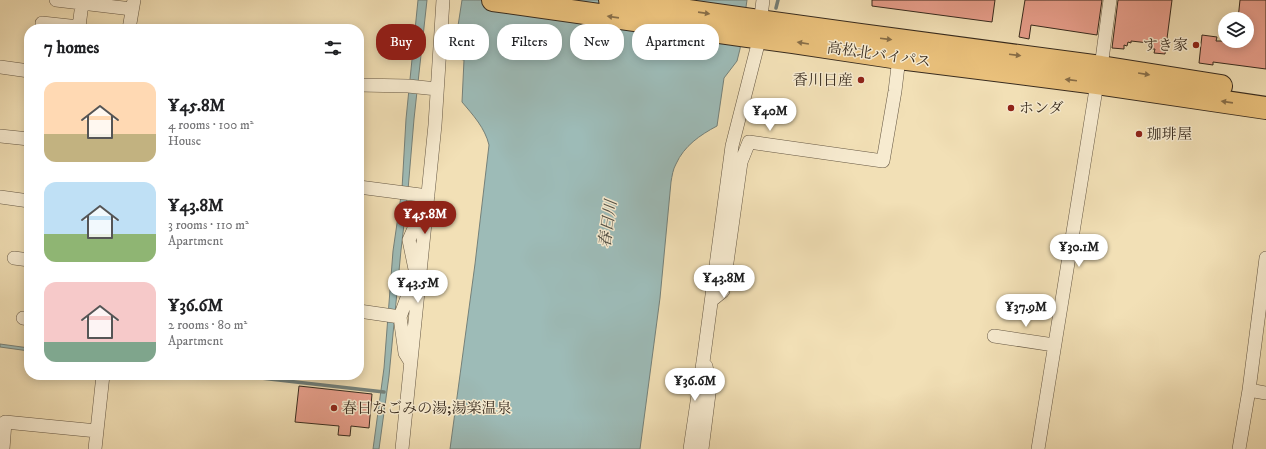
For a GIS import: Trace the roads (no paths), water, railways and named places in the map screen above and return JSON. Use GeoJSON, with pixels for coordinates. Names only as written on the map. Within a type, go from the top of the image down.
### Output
{"type":"FeatureCollection","features":[{"type":"Feature","properties":{"kind":"highway","name":"高松北バイパス"},"geometry":{"type":"LineString","coordinates":[[492,0],[756,23]]}},
{"type":"Feature","properties":{"kind":"highway","name":"高松北バイパス"},"geometry":{"type":"LineString","coordinates":[[610,0],[756,23],[859,44],[1099,75],[1266,93]]}},
{"type":"Feature","properties":{"kind":"highway","name":"高松北バイパス"},"geometry":{"type":"LineString","coordinates":[[859,44],[899,58],[1099,75],[1266,108]]}},
{"type":"Feature","properties":{"kind":"street"},"geometry":{"type":"LineString","coordinates":[[56,0],[82,3],[133,5],[130,24]]}},
{"type":"Feature","properties":{"kind":"street"},"geometry":{"type":"LineString","coordinates":[[400,447],[411,363],[418,275],[428,196],[443,0]]}},
{"type":"Feature","properties":{"kind":"street"},"geometry":{"type":"LineString","coordinates":[[1038,449],[1110,0]]}},
{"type":"Feature","properties":{"kind":"street"},"geometry":{"type":"LineString","coordinates":[[79,24],[82,3]]}},
{"type":"Feature","properties":{"kind":"street"},"geometry":{"type":"LineString","coordinates":[[42,23],[51,24]]}},
{"type":"Feature","properties":{"kind":"street"},"geometry":{"type":"LineString","coordinates":[[690,449],[712,300],[732,146],[757,48],[756,23]]}},
{"type":"Feature","properties":{"kind":"street"},"geometry":{"type":"LineString","coordinates":[[712,300],[722,291],[742,162],[749,142],[883,161],[899,58]]}},
{"type":"Feature","properties":{"kind":"street"},"geometry":{"type":"LineString","coordinates":[[0,67],[24,70]]}},
{"type":"Feature","properties":{"kind":"street"},"geometry":{"type":"LineString","coordinates":[[364,85],[437,89]]}},
{"type":"Feature","properties":{"kind":"street"},"geometry":{"type":"LineString","coordinates":[[0,136],[24,139]]}},
{"type":"Feature","properties":{"kind":"street"},"geometry":{"type":"LineString","coordinates":[[364,188],[428,196]]}},
{"type":"Feature","properties":{"kind":"street"},"geometry":{"type":"LineString","coordinates":[[0,197],[24,200]]}},
{"type":"Feature","properties":{"kind":"street"},"geometry":{"type":"LineString","coordinates":[[14,258],[24,259]]}},
{"type":"Feature","properties":{"kind":"street"},"geometry":{"type":"LineString","coordinates":[[1239,449],[1249,390],[1266,258]]}},
{"type":"Feature","properties":{"kind":"street"},"geometry":{"type":"LineString","coordinates":[[411,363],[405,353],[400,317],[418,275]]}},
{"type":"Feature","properties":{"kind":"street"},"geometry":{"type":"LineString","coordinates":[[364,313],[400,317]]}},
{"type":"Feature","properties":{"kind":"street"},"geometry":{"type":"LineString","coordinates":[[994,336],[1054,345]]}},
{"type":"Feature","properties":{"kind":"street"},"geometry":{"type":"LineString","coordinates":[[702,449],[710,386],[704,354]]}},
{"type":"Feature","properties":{"kind":"street"},"geometry":{"type":"LineString","coordinates":[[95,449],[102,380]]}},
{"type":"Feature","properties":{"kind":"street"},"geometry":{"type":"LineString","coordinates":[[1249,390],[1266,393]]}},
{"type":"Feature","properties":{"kind":"street"},"geometry":{"type":"LineString","coordinates":[[3,449],[5,422],[97,431]]}},
{"type":"Feature","properties":{"kind":"water"},"geometry":{"type":"Polygon","coordinates":[[[418,0],[427,0],[424,24],[416,24],[418,0]]]}},
{"type":"Feature","properties":{"kind":"water","name":"春日川"},"geometry":{"type":"Polygon","coordinates":[[[462,0],[747,0],[740,49],[737,61],[724,78],[717,126],[688,146],[679,158],[673,173],[660,298],[640,449],[450,449],[475,264],[489,145],[482,127],[462,102],[464,60],[489,60],[489,24],[458,24],[462,0]]]}},
{"type":"Feature","properties":{"kind":"water"},"geometry":{"type":"Polygon","coordinates":[[[412,60],[420,60],[389,376],[379,449],[373,449],[384,368],[393,251],[402,189],[406,119],[412,60]]]}},
{"type":"Feature","properties":{"kind":"water"},"geometry":{"type":"Polygon","coordinates":[[[0,344],[24,347],[24,350],[0,347],[0,344]]]}},
{"type":"Feature","properties":{"kind":"waterway"},"geometry":{"type":"LineString","coordinates":[[776,8],[778,0]]}},
{"type":"Feature","properties":{"kind":"waterway"},"geometry":{"type":"LineString","coordinates":[[278,380],[384,392]]}},
{"type":"Feature","properties":{"kind":"place","name":"すき家"},"geometry":{"type":"Point","coordinates":[1196,45]}},
{"type":"Feature","properties":{"kind":"place","name":"香川日産"},"geometry":{"type":"Point","coordinates":[861,80]}},
{"type":"Feature","properties":{"kind":"place","name":"ホンダ"},"geometry":{"type":"Point","coordinates":[1011,108]}},
{"type":"Feature","properties":{"kind":"place","name":"珈琲屋"},"geometry":{"type":"Point","coordinates":[1139,134]}},
{"type":"Feature","properties":{"kind":"place","name":"春日なごみの湯;湯楽温泉"},"geometry":{"type":"Point","coordinates":[334,408]}}]}
